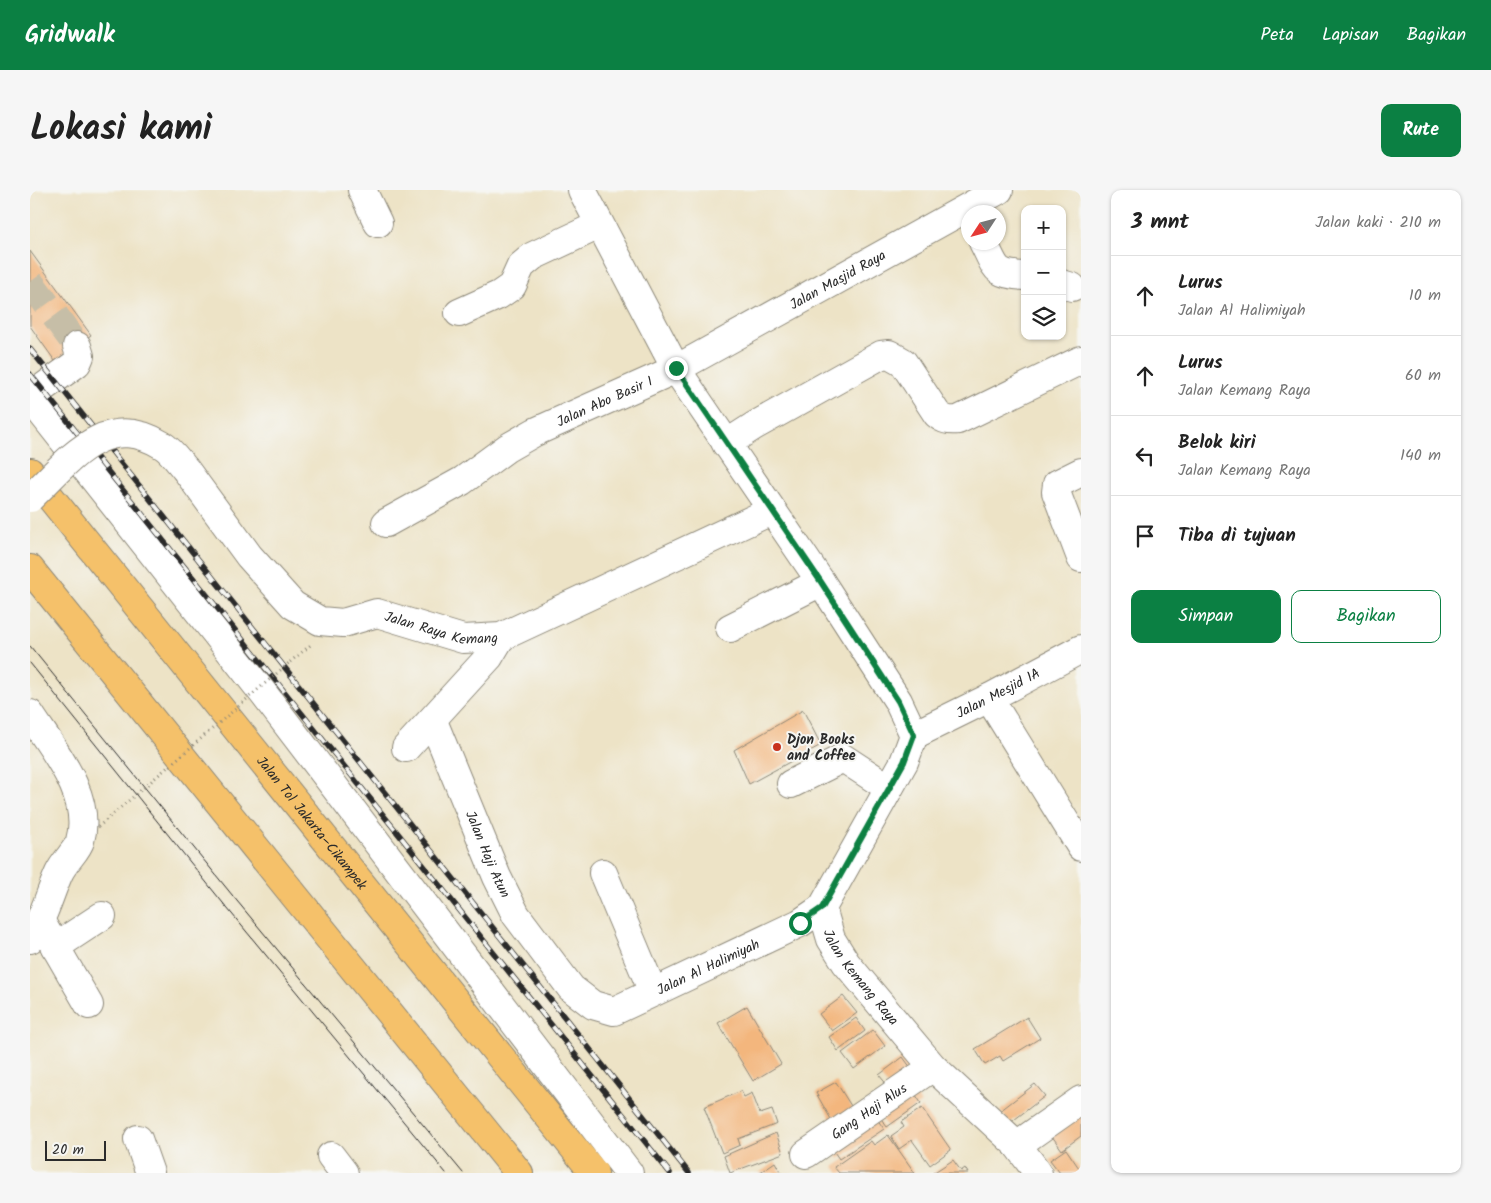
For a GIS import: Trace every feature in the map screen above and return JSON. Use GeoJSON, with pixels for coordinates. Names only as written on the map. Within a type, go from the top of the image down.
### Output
{"type":"FeatureCollection","features":[{"type":"Feature","properties":{"kind":"highway","name":"Jalan Tol Jakarta–Cikampek"},"geometry":{"type":"LineString","coordinates":[[30,472],[594,1173]]}},
{"type":"Feature","properties":{"kind":"highway"},"geometry":{"type":"LineString","coordinates":[[30,569],[519,1173]]}},
{"type":"Feature","properties":{"kind":"street"},"geometry":{"type":"LineString","coordinates":[[362,190],[378,223]]}},
{"type":"Feature","properties":{"kind":"street","name":"Jalan Masjid Raya"},"geometry":{"type":"LineString","coordinates":[[977,205],[999,190]]}},
{"type":"Feature","properties":{"kind":"street"},"geometry":{"type":"LineString","coordinates":[[591,193],[600,224],[676,368],[821,582],[898,701],[914,735],[904,762],[822,908]]}},
{"type":"Feature","properties":{"kind":"street","name":"Jalan Masjid Raya"},"geometry":{"type":"LineString","coordinates":[[676,368],[961,216]]}},
{"type":"Feature","properties":{"kind":"street"},"geometry":{"type":"LineString","coordinates":[[459,313],[499,295],[512,286],[521,266],[533,256],[600,224]]}},
{"type":"Feature","properties":{"kind":"street"},"geometry":{"type":"LineString","coordinates":[[987,250],[998,269],[1004,274],[1021,276]]}},
{"type":"Feature","properties":{"kind":"street"},"geometry":{"type":"LineString","coordinates":[[77,346],[80,356],[77,363],[30,397],[269,701],[629,1173]]}},
{"type":"Feature","properties":{"kind":"street"},"geometry":{"type":"LineString","coordinates":[[726,444],[754,426],[881,355],[889,354],[903,362],[937,414],[943,419],[950,420],[958,420],[1081,360]]}},
{"type":"Feature","properties":{"kind":"street","name":"Jalan Abo Basir I"},"geometry":{"type":"LineString","coordinates":[[386,523],[468,477],[507,448],[535,432],[676,368]]}},
{"type":"Feature","properties":{"kind":"street","name":"Jalan Raya Kemang"},"geometry":{"type":"LineString","coordinates":[[30,498],[87,444],[115,432],[138,435],[163,445],[186,470],[249,556],[293,605],[320,621],[343,623],[358,617],[377,613],[463,639],[501,637],[771,510]]}},
{"type":"Feature","properties":{"kind":"street"},"geometry":{"type":"LineString","coordinates":[[1081,472],[1057,484],[1056,492],[1081,558]]}},
{"type":"Feature","properties":{"kind":"street"},"geometry":{"type":"LineString","coordinates":[[730,628],[821,582]]}},
{"type":"Feature","properties":{"kind":"street"},"geometry":{"type":"LineString","coordinates":[[406,748],[433,721],[489,657],[501,637]]}},
{"type":"Feature","properties":{"kind":"street","name":"Jalan Mesjid 1A"},"geometry":{"type":"LineString","coordinates":[[914,735],[1080,652]]}},
{"type":"Feature","properties":{"kind":"street"},"geometry":{"type":"LineString","coordinates":[[989,698],[1081,847]]}},
{"type":"Feature","properties":{"kind":"street"},"geometry":{"type":"LineString","coordinates":[[30,714],[66,770],[84,814],[80,843],[65,861],[42,936]]}},
{"type":"Feature","properties":{"kind":"street","name":"Jalan Haji Atun"},"geometry":{"type":"LineString","coordinates":[[433,721],[497,877],[516,915],[571,988],[593,1005],[614,1011],[653,992]]}},
{"type":"Feature","properties":{"kind":"street"},"geometry":{"type":"LineString","coordinates":[[791,784],[843,758],[890,788]]}},
{"type":"Feature","properties":{"kind":"street","name":"Jalan Al Halimiyah"},"geometry":{"type":"LineString","coordinates":[[603,873],[653,992],[800,923],[822,908]]}},
{"type":"Feature","properties":{"kind":"street","name":"Jalan Kemang Raya"},"geometry":{"type":"LineString","coordinates":[[822,908],[831,939],[846,963],[933,1067],[1016,1145],[1038,1173]]}},
{"type":"Feature","properties":{"kind":"street"},"geometry":{"type":"LineString","coordinates":[[42,936],[102,916]]}},
{"type":"Feature","properties":{"kind":"street"},"geometry":{"type":"LineString","coordinates":[[42,936],[89,1005]]}},
{"type":"Feature","properties":{"kind":"street","name":"Gang Haji Alus"},"geometry":{"type":"LineString","coordinates":[[806,1154],[933,1067]]}},
{"type":"Feature","properties":{"kind":"street"},"geometry":{"type":"LineString","coordinates":[[1016,1145],[1081,1100]]}},
{"type":"Feature","properties":{"kind":"street"},"geometry":{"type":"LineString","coordinates":[[138,1139],[150,1173]]}},
{"type":"Feature","properties":{"kind":"path"},"geometry":{"type":"LineString","coordinates":[[98,827],[290,662]]}},
{"type":"Feature","properties":{"kind":"building"},"geometry":{"type":"Polygon","coordinates":[[[30,251],[91,335],[55,361],[30,326],[30,251]]]}},
{"type":"Feature","properties":{"kind":"building","name":"Djon Books and Coffee"},"geometry":{"type":"Polygon","coordinates":[[[803,710],[821,745],[749,784],[734,750],[803,710]]]}},
{"type":"Feature","properties":{"kind":"building"},"geometry":{"type":"Polygon","coordinates":[[[843,996],[857,1013],[832,1031],[819,1014],[843,996]]]}},
{"type":"Feature","properties":{"kind":"building"},"geometry":{"type":"Polygon","coordinates":[[[747,1006],[781,1064],[753,1081],[718,1023],[747,1006]]]}},
{"type":"Feature","properties":{"kind":"building"},"geometry":{"type":"Polygon","coordinates":[[[1027,1017],[1040,1038],[1003,1061],[1000,1056],[985,1065],[975,1049],[1027,1017]]]}},
{"type":"Feature","properties":{"kind":"building"},"geometry":{"type":"Polygon","coordinates":[[[856,1018],[865,1031],[838,1051],[829,1037],[856,1018]]]}},
{"type":"Feature","properties":{"kind":"building"},"geometry":{"type":"Polygon","coordinates":[[[873,1030],[885,1046],[854,1069],[842,1053],[873,1030]]]}},
{"type":"Feature","properties":{"kind":"building"},"geometry":{"type":"Polygon","coordinates":[[[903,1057],[916,1075],[893,1092],[879,1075],[903,1057]]]}},
{"type":"Feature","properties":{"kind":"building"},"geometry":{"type":"Polygon","coordinates":[[[836,1082],[856,1114],[836,1128],[816,1093],[836,1082]]]}},
{"type":"Feature","properties":{"kind":"building"},"geometry":{"type":"Polygon","coordinates":[[[1035,1084],[1045,1096],[1010,1123],[1000,1111],[1035,1084]]]}},
{"type":"Feature","properties":{"kind":"building"},"geometry":{"type":"Polygon","coordinates":[[[912,1089],[921,1103],[887,1127],[877,1113],[912,1089]]]}},
{"type":"Feature","properties":{"kind":"building"},"geometry":{"type":"Polygon","coordinates":[[[741,1091],[744,1097],[752,1093],[760,1114],[772,1110],[777,1124],[738,1139],[740,1145],[722,1153],[704,1107],[741,1091]]]}},
{"type":"Feature","properties":{"kind":"building"},"geometry":{"type":"Polygon","coordinates":[[[922,1108],[951,1150],[930,1165],[912,1140],[899,1149],[891,1136],[904,1127],[901,1122],[922,1108]]]}},
{"type":"Feature","properties":{"kind":"building"},"geometry":{"type":"Polygon","coordinates":[[[1081,1108],[1081,1136],[1062,1150],[1049,1132],[1081,1108]]]}},
{"type":"Feature","properties":{"kind":"building"},"geometry":{"type":"Polygon","coordinates":[[[875,1116],[884,1129],[839,1159],[830,1146],[875,1116]]]}},
{"type":"Feature","properties":{"kind":"building"},"geometry":{"type":"Polygon","coordinates":[[[776,1133],[783,1153],[730,1173],[724,1156],[776,1133]]]}},
{"type":"Feature","properties":{"kind":"building"},"geometry":{"type":"Polygon","coordinates":[[[888,1135],[915,1173],[839,1173],[834,1167],[871,1141],[874,1145],[888,1135]]]}},
{"type":"Feature","properties":{"kind":"building"},"geometry":{"type":"Polygon","coordinates":[[[1066,1149],[1081,1173],[1060,1173],[1050,1160],[1066,1149]]]}},
{"type":"Feature","properties":{"kind":"building"},"geometry":{"type":"Polygon","coordinates":[[[953,1160],[961,1171],[965,1168],[968,1173],[933,1173],[953,1160]]]}},
{"type":"Feature","properties":{"kind":"building"},"geometry":{"type":"Polygon","coordinates":[[[775,1162],[781,1173],[759,1173],[775,1162]]]}},
{"type":"Feature","properties":{"kind":"tunnel"},"geometry":{"type":"LineString","coordinates":[[30,282],[77,346]]}},
{"type":"Feature","properties":{"kind":"tram line"},"geometry":{"type":"LineString","coordinates":[[30,646],[237,901],[463,1173]]}},
{"type":"Feature","properties":{"kind":"tram line"},"geometry":{"type":"LineString","coordinates":[[30,663],[227,908],[446,1173]]}},
{"type":"Feature","properties":{"kind":"railway"},"geometry":{"type":"LineString","coordinates":[[30,349],[689,1173]]}},
{"type":"Feature","properties":{"kind":"railway"},"geometry":{"type":"LineString","coordinates":[[30,374],[670,1173]]}},
{"type":"Feature","properties":{"kind":"place","name":"Djon Books and Coffee"},"geometry":{"type":"Point","coordinates":[777,747]}},
{"type":"Feature","properties":{"kind":"route"},"geometry":{"type":"LineString","coordinates":[[676,368],[821,582],[898,701],[914,735],[904,762],[822,908],[800,923]]}}]}
